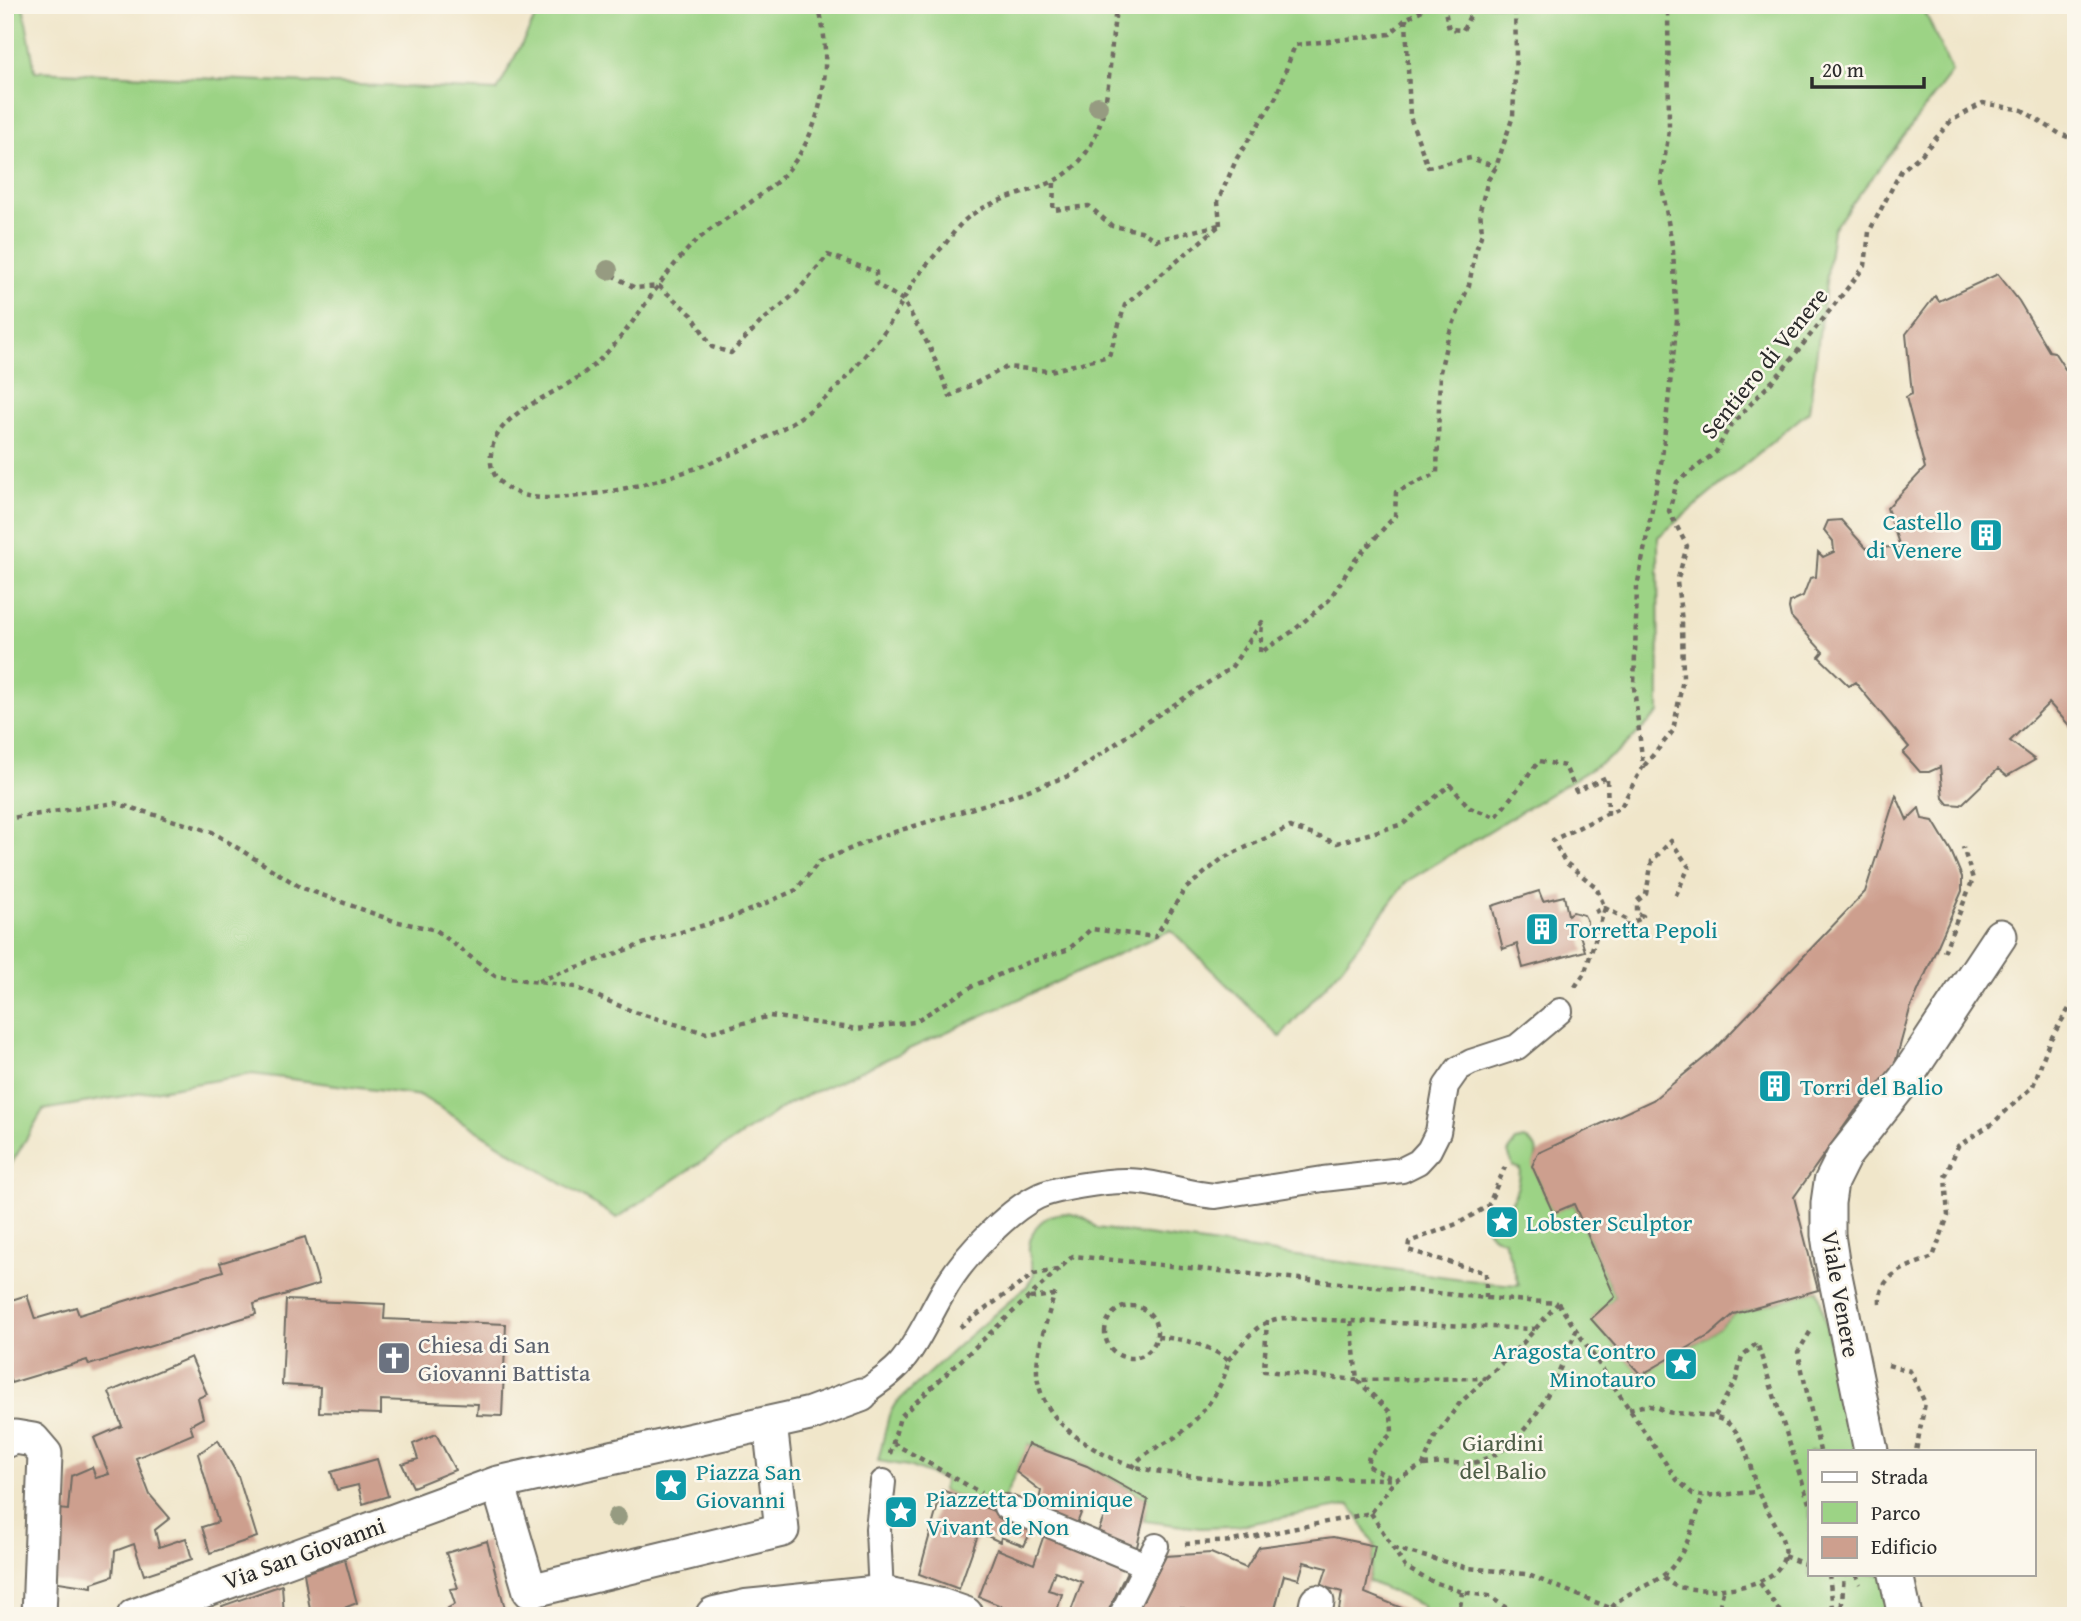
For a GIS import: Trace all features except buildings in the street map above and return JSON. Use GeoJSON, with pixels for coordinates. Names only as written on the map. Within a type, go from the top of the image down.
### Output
{"type":"FeatureCollection","features":[{"type":"Feature","properties":{"kind":"street","name":"Viale Venere"},"geometry":{"type":"LineString","coordinates":[[1871,1450],[1828,1235],[1831,1182],[1844,1156],[1905,1079],[2000,936]]}},
{"type":"Feature","properties":{"kind":"street"},"geometry":{"type":"LineString","coordinates":[[770,1423],[782,1530],[530,1591],[486,1488],[770,1423],[810,1415],[862,1395],[900,1364],[950,1280],[984,1240],[1011,1213],[1038,1196],[1077,1187],[1124,1181],[1147,1182],[1198,1195],[1216,1196],[1402,1170],[1418,1162],[1429,1150],[1438,1132],[1446,1086],[1458,1069],[1517,1047],[1560,1011]]}},
{"type":"Feature","properties":{"kind":"street"},"geometry":{"type":"LineString","coordinates":[[5,1441],[15,1437],[33,1440],[45,1454],[39,1616]]}},
{"type":"Feature","properties":{"kind":"street"},"geometry":{"type":"LineString","coordinates":[[881,1595],[878,1529],[883,1482]]}},
{"type":"Feature","properties":{"kind":"street","name":"Via San Giovanni"},"geometry":{"type":"LineString","coordinates":[[134,1616],[486,1488]]}},
{"type":"Feature","properties":{"kind":"street"},"geometry":{"type":"LineString","coordinates":[[1006,1507],[1151,1555],[1121,1616]]}},
{"type":"Feature","properties":{"kind":"street"},"geometry":{"type":"LineString","coordinates":[[1896,1576],[1905,1616]]}},
{"type":"Feature","properties":{"kind":"street"},"geometry":{"type":"LineString","coordinates":[[715,1616],[746,1609],[881,1595],[947,1613]]}},
{"type":"Feature","properties":{"kind":"path"},"geometry":{"type":"LineString","coordinates":[[818,5],[825,67],[820,106],[807,142],[788,170],[758,197],[692,245],[612,348],[577,378],[539,398],[509,419],[493,445],[491,465],[498,481],[513,492],[538,499],[568,498],[639,487],[740,450],[777,432],[828,396],[880,338],[918,276],[966,219],[999,201],[1054,183],[1078,163],[1094,139],[1104,111],[1117,5]]}},
{"type":"Feature","properties":{"kind":"path"},"geometry":{"type":"LineString","coordinates":[[1220,225],[1218,201],[1237,158],[1276,97],[1295,45],[1390,34],[1406,19],[1431,5]]}},
{"type":"Feature","properties":{"kind":"path"},"geometry":{"type":"LineString","coordinates":[[1448,5],[1445,11],[1449,29],[1463,30],[1475,5]]}},
{"type":"Feature","properties":{"kind":"path"},"geometry":{"type":"LineString","coordinates":[[538,982],[654,940],[738,915],[796,890],[819,862],[878,837],[1071,775],[1231,668],[1262,622],[1260,653],[1293,631],[1329,600],[1355,561],[1395,516],[1396,492],[1437,473],[1440,372],[1448,337],[1469,285],[1482,233],[1480,210],[1488,180],[1496,167],[1513,116],[1515,5]]}},
{"type":"Feature","properties":{"kind":"path"},"geometry":{"type":"LineString","coordinates":[[1643,766],[1634,687],[1637,587],[1662,458],[1677,320],[1673,251],[1661,180],[1669,131],[1668,5]]}},
{"type":"Feature","properties":{"kind":"path"},"geometry":{"type":"LineString","coordinates":[[1406,19],[1410,117],[1428,167],[1471,158],[1496,167]]}},
{"type":"Feature","properties":{"kind":"path","name":"Sentiero di Venere"},"geometry":{"type":"LineString","coordinates":[[1608,814],[1620,807],[1643,766],[1673,731],[1684,679],[1682,621],[1677,582],[1687,546],[1670,511],[1677,482],[1716,452],[1729,427],[1781,372],[1843,296],[1865,267],[1870,232],[1901,171],[1922,154],[1951,121],[1983,103],[2022,110],[2060,134],[2076,140]]}},
{"type":"Feature","properties":{"kind":"path"},"geometry":{"type":"LineString","coordinates":[[1054,183],[1053,210],[1089,206],[1112,226],[1141,232],[1156,240],[1220,225]]}},
{"type":"Feature","properties":{"kind":"path"},"geometry":{"type":"LineString","coordinates":[[612,275],[635,288],[659,286],[692,314],[712,347],[731,353],[761,321],[796,293],[828,255],[876,272],[876,284],[903,300],[930,348],[950,397],[1007,367],[1051,371],[1109,356],[1125,305],[1220,225]]}},
{"type":"Feature","properties":{"kind":"path"},"geometry":{"type":"LineString","coordinates":[[5,819],[115,803],[176,821],[212,832],[300,887],[394,921],[436,930],[495,976],[575,986],[634,1012],[706,1032],[770,1016],[857,1029],[914,1022],[973,986],[1024,964],[1069,949],[1091,929],[1155,937],[1185,889],[1223,858],[1290,827],[1337,843],[1403,824],[1450,785],[1470,808],[1496,817],[1539,761],[1565,766],[1576,791],[1607,777],[1608,814],[1553,840],[1565,862],[1596,887],[1605,908],[1628,920],[1624,932],[1635,938],[1637,936],[1626,930],[1630,923],[1642,918],[1643,916],[1637,914],[1637,901],[1646,894],[1652,861],[1671,841],[1689,867],[1675,897]]}},
{"type":"Feature","properties":{"kind":"path"},"geometry":{"type":"LineString","coordinates":[[1942,957],[1973,879],[1963,847]]}},
{"type":"Feature","properties":{"kind":"path"},"geometry":{"type":"LineString","coordinates":[[1595,912],[1605,908]]}},
{"type":"Feature","properties":{"kind":"path"},"geometry":{"type":"LineString","coordinates":[[1560,1011],[1585,972],[1605,908]]}},
{"type":"Feature","properties":{"kind":"path"},"geometry":{"type":"LineString","coordinates":[[1880,1308],[1879,1294],[1890,1275],[1933,1257],[1948,1216],[1945,1177],[1958,1146],[1993,1124],[2033,1086],[2049,1042],[2076,997]]}},
{"type":"Feature","properties":{"kind":"path"},"geometry":{"type":"LineString","coordinates":[[1486,1298],[1486,1273],[1408,1250],[1409,1242],[1459,1223],[1488,1206],[1505,1167]]}},
{"type":"Feature","properties":{"kind":"path"},"geometry":{"type":"LineString","coordinates":[[883,1482],[900,1417],[1073,1256],[1558,1303]]}},
{"type":"Feature","properties":{"kind":"path"},"geometry":{"type":"LineString","coordinates":[[1028,1298],[1054,1295],[1037,1368],[1040,1393],[1050,1411],[1067,1429],[1094,1450],[1132,1468],[1243,1483],[1366,1477],[1395,1480]]}},
{"type":"Feature","properties":{"kind":"path"},"geometry":{"type":"LineString","coordinates":[[1423,1465],[1435,1437],[1459,1405],[1536,1329],[1558,1303]]}},
{"type":"Feature","properties":{"kind":"path"},"geometry":{"type":"LineString","coordinates":[[1558,1303],[1677,1480],[1693,1494],[1703,1496],[1758,1493]]}},
{"type":"Feature","properties":{"kind":"path"},"geometry":{"type":"LineString","coordinates":[[1133,1305],[1147,1310],[1156,1323],[1156,1337],[1149,1351],[1136,1358],[1121,1356],[1109,1348],[1105,1333],[1108,1319],[1118,1308],[1133,1305]]}},
{"type":"Feature","properties":{"kind":"path"},"geometry":{"type":"LineString","coordinates":[[1820,1450],[1798,1352],[1811,1331],[1842,1313]]}},
{"type":"Feature","properties":{"kind":"path"},"geometry":{"type":"LineString","coordinates":[[1132,1468],[1156,1446],[1181,1433],[1197,1416],[1220,1388],[1227,1373],[1228,1360],[1254,1330],[1267,1320],[1283,1318],[1536,1329]]}},
{"type":"Feature","properties":{"kind":"path"},"geometry":{"type":"LineString","coordinates":[[1267,1320],[1264,1371],[1357,1380],[1487,1378]]}},
{"type":"Feature","properties":{"kind":"path"},"geometry":{"type":"LineString","coordinates":[[1351,1321],[1357,1380],[1391,1413],[1392,1433],[1369,1456],[1367,1465],[1395,1480]]}},
{"type":"Feature","properties":{"kind":"path"},"geometry":{"type":"LineString","coordinates":[[1151,1555],[1371,1513],[1395,1480],[1423,1465],[1470,1464],[1491,1457],[1515,1441],[1533,1417],[1557,1374],[1576,1331]]}},
{"type":"Feature","properties":{"kind":"path"},"geometry":{"type":"LineString","coordinates":[[1156,1337],[1216,1350],[1228,1360]]}},
{"type":"Feature","properties":{"kind":"path"},"geometry":{"type":"LineString","coordinates":[[1715,1416],[1736,1380],[1742,1356],[1758,1343],[1808,1500]]}},
{"type":"Feature","properties":{"kind":"path"},"geometry":{"type":"LineString","coordinates":[[1883,1363],[1910,1371],[1925,1403],[1916,1450]]}},
{"type":"Feature","properties":{"kind":"path"},"geometry":{"type":"LineString","coordinates":[[1629,1409],[1648,1406],[1668,1413],[1715,1416],[1732,1425],[1741,1440],[1758,1493],[1783,1545],[1784,1556],[1770,1577],[1760,1583],[1724,1588],[1677,1587],[1661,1576]]}},
{"type":"Feature","properties":{"kind":"path"},"geometry":{"type":"LineString","coordinates":[[893,1443],[1006,1507]]}},
{"type":"Feature","properties":{"kind":"path"},"geometry":{"type":"LineString","coordinates":[[1607,1616],[1610,1608],[1620,1598],[1648,1587],[1672,1568],[1682,1552],[1703,1496]]}},
{"type":"Feature","properties":{"kind":"path"},"geometry":{"type":"LineString","coordinates":[[1371,1513],[1405,1567],[1426,1579],[1462,1592],[1489,1596],[1518,1616]]}},
{"type":"Feature","properties":{"kind":"path"},"geometry":{"type":"LineString","coordinates":[[1393,1548],[1468,1568],[1526,1574],[1610,1608],[1666,1616]]}},
{"type":"Feature","properties":{"kind":"path"},"geometry":{"type":"LineString","coordinates":[[1784,1556],[1808,1565]]}},
{"type":"Feature","properties":{"kind":"path"},"geometry":{"type":"LineString","coordinates":[[1829,1576],[1834,1616]]}},
{"type":"Feature","properties":{"kind":"path"},"geometry":{"type":"LineString","coordinates":[[1841,1616],[1844,1576]]}},
{"type":"Feature","properties":{"kind":"path"},"geometry":{"type":"LineString","coordinates":[[1760,1583],[1783,1616]]}},
{"type":"Feature","properties":{"kind":"path"},"geometry":{"type":"LineString","coordinates":[[1717,1616],[1724,1588]]}},
{"type":"Feature","properties":{"kind":"path"},"geometry":{"type":"LineString","coordinates":[[1459,1616],[1462,1592]]}},
{"type":"Feature","properties":{"kind":"green space"},"geometry":{"type":"Polygon","coordinates":[[[5,5],[23,5],[35,71],[497,91],[542,5],[1922,5],[1952,72],[1833,229],[1809,411],[1658,537],[1659,713],[1617,753],[1406,882],[1342,967],[1280,1037],[1171,930],[788,1104],[617,1218],[421,1096],[252,1074],[43,1110],[5,1175],[5,5]]]}},
{"type":"Feature","properties":{"kind":"green space","name":"Giardini del Balio"},"geometry":{"type":"Polygon","coordinates":[[[1524,1139],[1535,1147],[1537,1154],[1533,1166],[1553,1212],[1574,1204],[1615,1297],[1592,1319],[1641,1375],[1710,1335],[1734,1314],[1818,1290],[1855,1450],[1808,1450],[1808,1576],[1884,1576],[1893,1616],[1423,1616],[1423,1606],[1368,1581],[1375,1546],[1350,1505],[1232,1527],[1200,1528],[1144,1521],[1147,1499],[1087,1466],[1029,1444],[997,1514],[942,1490],[945,1480],[908,1466],[878,1461],[889,1415],[895,1404],[1027,1286],[1034,1274],[1029,1246],[1039,1224],[1047,1218],[1067,1213],[1087,1220],[1097,1228],[1519,1285],[1504,1240],[1490,1232],[1486,1220],[1493,1210],[1509,1207],[1514,1198],[1520,1169],[1513,1166],[1508,1152],[1516,1141],[1524,1139]]]}},
{"type":"Feature","properties":{"kind":"place","name":"Castello di Venere"},"geometry":{"type":"Point","coordinates":[1986,535]}},
{"type":"Feature","properties":{"kind":"place","name":"Torretta Pepoli"},"geometry":{"type":"Point","coordinates":[1542,929]}},
{"type":"Feature","properties":{"kind":"place","name":"Torri del Balio"},"geometry":{"type":"Point","coordinates":[1775,1086]}},
{"type":"Feature","properties":{"kind":"place","name":"Lobster Sculptor"},"geometry":{"type":"Point","coordinates":[1502,1222]}},
{"type":"Feature","properties":{"kind":"place","name":"Chiesa di San Giovanni Battista"},"geometry":{"type":"Point","coordinates":[394,1358]}},
{"type":"Feature","properties":{"kind":"place","name":"Aragosta Contro Minotauro"},"geometry":{"type":"Point","coordinates":[1681,1364]}},
{"type":"Feature","properties":{"kind":"place","name":"Piazza San Giovanni"},"geometry":{"type":"Point","coordinates":[671,1485]}},
{"type":"Feature","properties":{"kind":"place","name":"Piazzetta Dominique Vivant de Non"},"geometry":{"type":"Point","coordinates":[901,1512]}}]}
